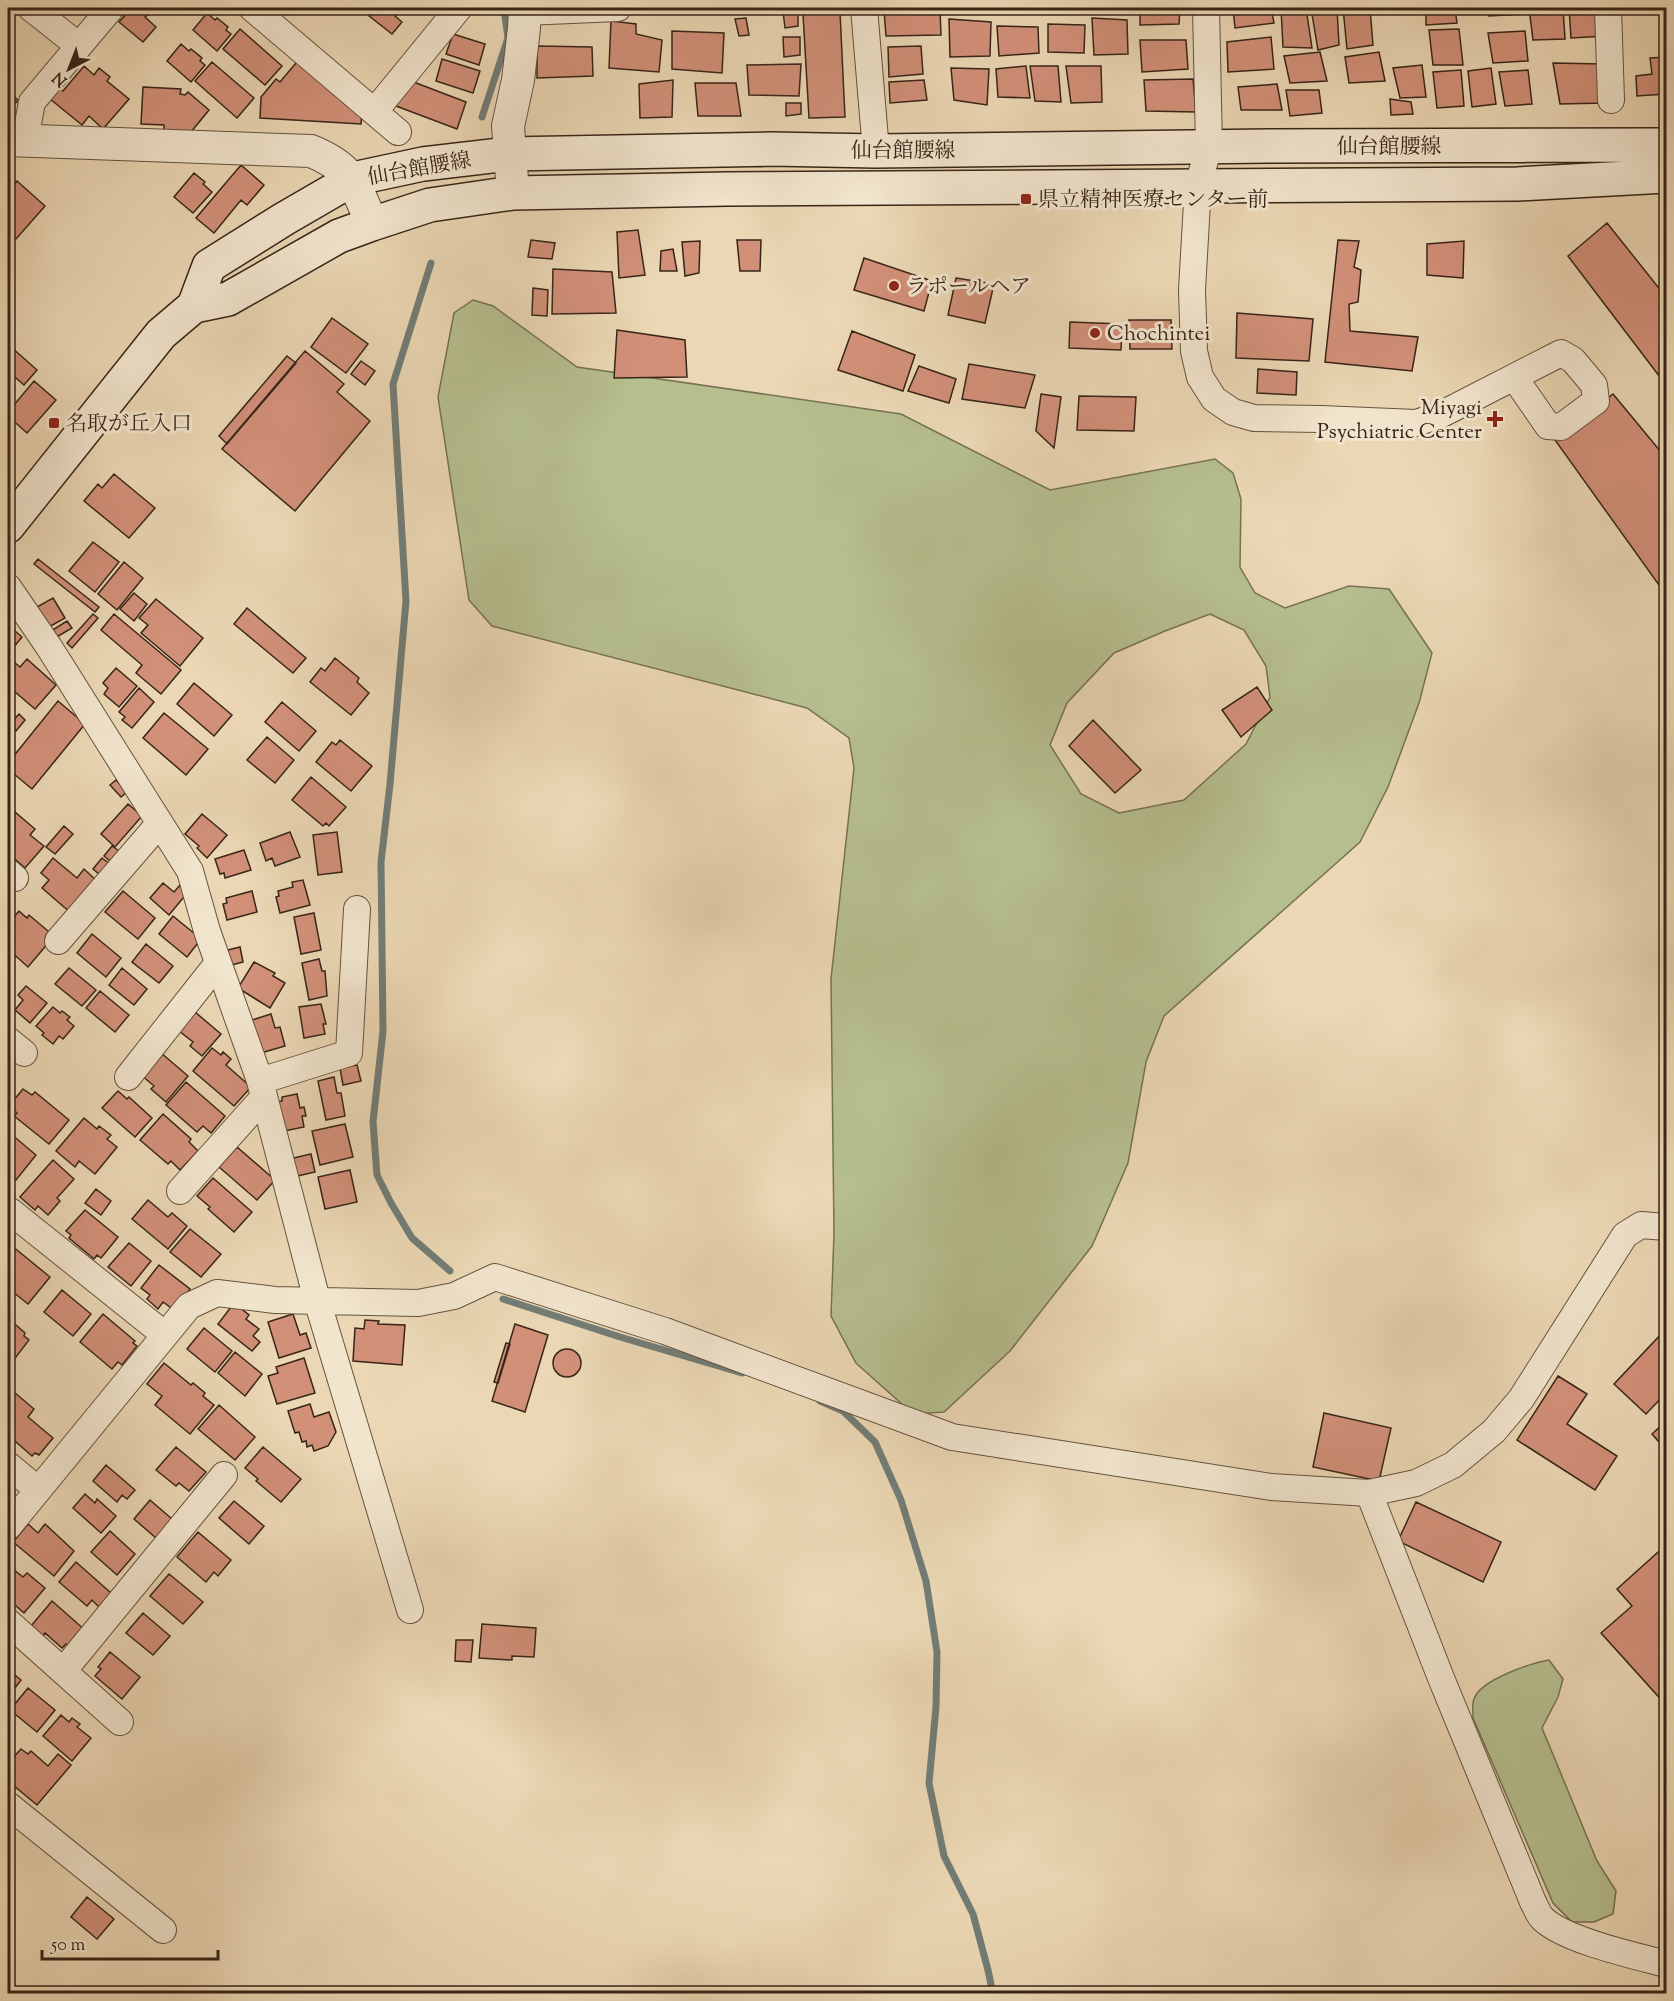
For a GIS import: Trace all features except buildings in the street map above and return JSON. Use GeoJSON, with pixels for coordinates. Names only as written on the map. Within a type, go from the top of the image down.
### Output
{"type":"FeatureCollection","features":[{"type":"Feature","properties":{"kind":"main road","name":"仙台館腰線"},"geometry":{"type":"LineString","coordinates":[[194,306],[209,266],[353,179],[423,164],[509,154],[771,149],[876,151],[1666,145]]}},
{"type":"Feature","properties":{"kind":"main road","name":"仙台館腰線"},"geometry":{"type":"LineString","coordinates":[[8,526],[161,334],[194,306],[228,299],[339,236],[430,205],[513,193],[727,189],[1517,184],[1666,176]]}},
{"type":"Feature","properties":{"kind":"street"},"geometry":{"type":"LineString","coordinates":[[31,8],[79,46]]}},
{"type":"Feature","properties":{"kind":"street"},"geometry":{"type":"LineString","coordinates":[[111,8],[32,102],[16,140],[311,151],[332,159],[353,179],[372,224]]}},
{"type":"Feature","properties":{"kind":"street"},"geometry":{"type":"LineString","coordinates":[[252,8],[398,132]]}},
{"type":"Feature","properties":{"kind":"street"},"geometry":{"type":"LineString","coordinates":[[374,112],[459,8]]}},
{"type":"Feature","properties":{"kind":"street"},"geometry":{"type":"LineString","coordinates":[[513,193],[508,126],[518,80],[525,10],[618,8]]}},
{"type":"Feature","properties":{"kind":"street"},"geometry":{"type":"LineString","coordinates":[[864,8],[876,151]]}},
{"type":"Feature","properties":{"kind":"street"},"geometry":{"type":"LineString","coordinates":[[1206,8],[1209,147],[1198,185],[1192,290],[1194,351],[1200,378],[1214,399],[1233,412],[1254,418],[1321,418],[1416,423],[1440,415],[1514,377]]}},
{"type":"Feature","properties":{"kind":"street"},"geometry":{"type":"LineString","coordinates":[[1608,8],[1611,100]]}},
{"type":"Feature","properties":{"kind":"street"},"geometry":{"type":"LineString","coordinates":[[8,587],[49,647],[190,871],[207,931],[262,1089],[318,1300],[410,1610]]}},
{"type":"Feature","properties":{"kind":"street"},"geometry":{"type":"LineString","coordinates":[[58,941],[159,824]]}},
{"type":"Feature","properties":{"kind":"street"},"geometry":{"type":"LineString","coordinates":[[180,1191],[262,1089],[349,1053],[357,909]]}},
{"type":"Feature","properties":{"kind":"street"},"geometry":{"type":"LineString","coordinates":[[128,1077],[218,963]]}},
{"type":"Feature","properties":{"kind":"street"},"geometry":{"type":"LineString","coordinates":[[10,1211],[165,1335]]}},
{"type":"Feature","properties":{"kind":"street"},"geometry":{"type":"LineString","coordinates":[[8,1527],[189,1306],[218,1293],[275,1300],[418,1303],[454,1296],[495,1277],[665,1331],[952,1437],[1271,1487],[1369,1493],[1416,1483],[1453,1465],[1494,1431],[1521,1399],[1625,1235],[1641,1225],[1666,1227]]}},
{"type":"Feature","properties":{"kind":"street"},"geometry":{"type":"LineString","coordinates":[[8,1465],[38,1490]]}},
{"type":"Feature","properties":{"kind":"street"},"geometry":{"type":"LineString","coordinates":[[64,1670],[224,1475]]}},
{"type":"Feature","properties":{"kind":"street"},"geometry":{"type":"LineString","coordinates":[[1369,1493],[1441,1678],[1533,1902],[1542,1918],[1563,1932],[1590,1943],[1666,1964]]}},
{"type":"Feature","properties":{"kind":"street"},"geometry":{"type":"LineString","coordinates":[[8,1622],[120,1722]]}},
{"type":"Feature","properties":{"kind":"street"},"geometry":{"type":"LineString","coordinates":[[8,1805],[163,1930]]}},
{"type":"Feature","properties":{"kind":"green space"},"geometry":{"type":"Polygon","coordinates":[[[473,300],[493,306],[577,367],[901,414],[1050,490],[1215,459],[1233,473],[1241,499],[1240,567],[1255,593],[1285,608],[1349,586],[1389,589],[1432,653],[1419,703],[1388,787],[1360,842],[1164,1016],[1146,1062],[1128,1163],[1092,1246],[1010,1351],[944,1412],[913,1414],[856,1363],[831,1316],[834,1234],[831,979],[854,768],[849,738],[807,708],[492,626],[469,600],[438,397],[454,313],[473,300]],[[1210,614],[1114,653],[1067,703],[1050,745],[1081,794],[1119,813],[1184,800],[1246,744],[1270,697],[1266,666],[1244,630],[1210,614]]]}},
{"type":"Feature","properties":{"kind":"green space"},"geometry":{"type":"Polygon","coordinates":[[[1549,1660],[1563,1679],[1558,1697],[1542,1728],[1597,1861],[1616,1891],[1613,1914],[1594,1922],[1572,1922],[1553,1903],[1473,1718],[1474,1699],[1486,1685],[1519,1669],[1549,1660]]]}},
{"type":"Feature","properties":{"kind":"waterway"},"geometry":{"type":"LineString","coordinates":[[482,117],[508,38],[504,8]]}},
{"type":"Feature","properties":{"kind":"waterway"},"geometry":{"type":"LineString","coordinates":[[431,263],[393,384],[406,601],[381,862],[383,1031],[373,1122],[377,1175],[391,1203],[412,1238],[450,1271]]}},
{"type":"Feature","properties":{"kind":"waterway"},"geometry":{"type":"LineString","coordinates":[[503,1299],[742,1373]]}},
{"type":"Feature","properties":{"kind":"waterway"},"geometry":{"type":"LineString","coordinates":[[820,1401],[843,1411],[875,1442],[901,1500],[926,1581],[937,1652],[936,1707],[929,1783],[944,1856],[973,1914],[993,1994]]}},
{"type":"Feature","properties":{"kind":"place","name":"県立精神医療センター前"},"geometry":{"type":"Point","coordinates":[1026,199]}},
{"type":"Feature","properties":{"kind":"place","name":"ラポールヘア"},"geometry":{"type":"Point","coordinates":[894,286]}},
{"type":"Feature","properties":{"kind":"place","name":"Chochintei"},"geometry":{"type":"Point","coordinates":[1095,333]}},
{"type":"Feature","properties":{"kind":"place","name":"Miyagi Psychiatric Center"},"geometry":{"type":"Point","coordinates":[1495,419]}},
{"type":"Feature","properties":{"kind":"place","name":"名取が丘入口"},"geometry":{"type":"Point","coordinates":[54,423]}}]}
